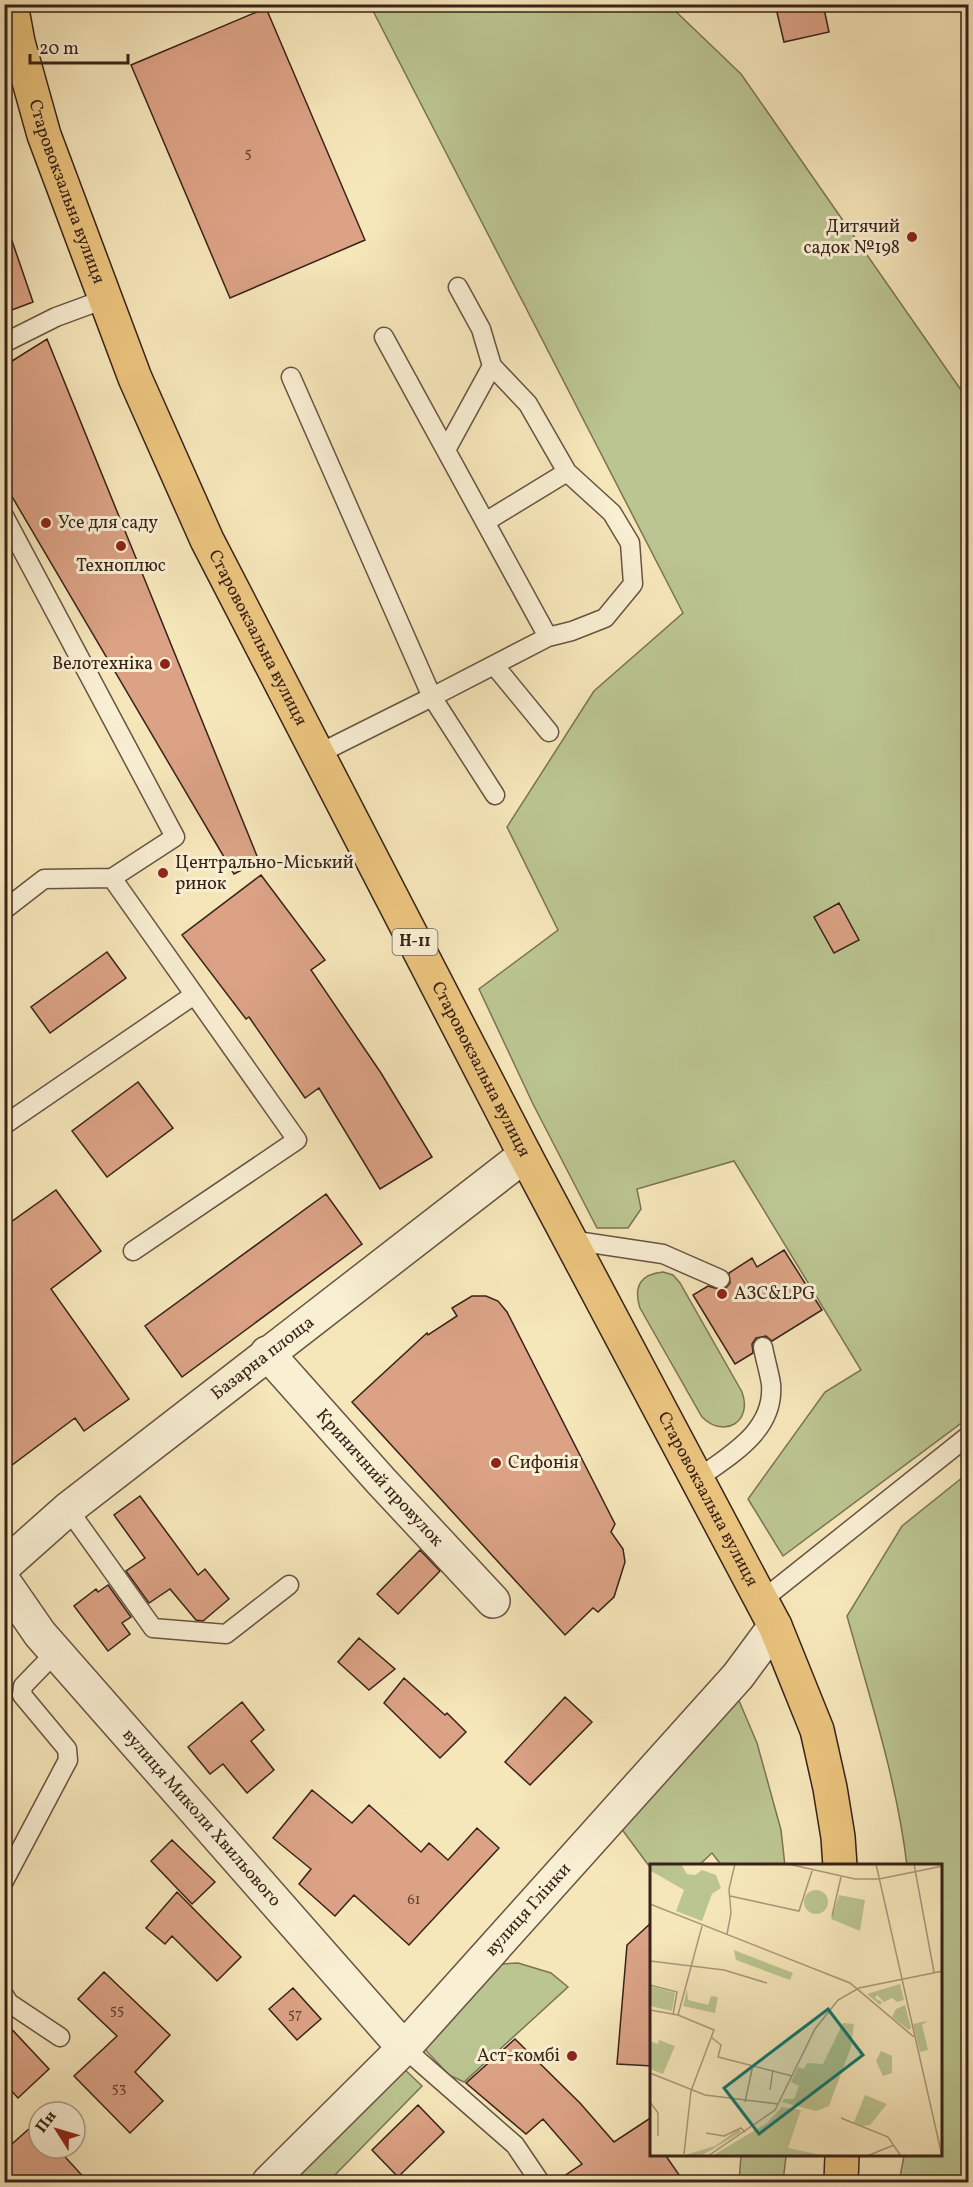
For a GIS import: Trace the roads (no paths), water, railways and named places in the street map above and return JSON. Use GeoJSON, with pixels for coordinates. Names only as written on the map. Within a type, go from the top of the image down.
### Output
{"type":"FeatureCollection","features":[{"type":"Feature","properties":{"kind":"main road","name":"Старовокзальна вулиця"},"geometry":{"type":"LineString","coordinates":[[11,4],[18,42],[44,135],[135,378],[207,540],[525,1155],[768,1614],[817,1730],[830,1788],[840,1864]]}},
{"type":"Feature","properties":{"kind":"main road"},"geometry":{"type":"LineString","coordinates":[[841,2182],[842,2157]]}},
{"type":"Feature","properties":{"kind":"street","name":"Базарна площа"},"geometry":{"type":"LineString","coordinates":[[4,1566],[68,1509],[525,1155]]}},
{"type":"Feature","properties":{"kind":"street","name":"Криничний провулок"},"geometry":{"type":"LineString","coordinates":[[267,1353],[381,1481],[493,1601]]}},
{"type":"Feature","properties":{"kind":"street","name":"вулиця Миколи Хвильового"},"geometry":{"type":"LineString","coordinates":[[4,1582],[40,1634],[404,2048]]}},
{"type":"Feature","properties":{"kind":"street","name":"вулиця Глінки"},"geometry":{"type":"LineString","coordinates":[[269,2182],[404,2048],[738,1676],[768,1614]]}},
{"type":"Feature","properties":{"kind":"lane"},"geometry":{"type":"LineString","coordinates":[[318,754],[548,637],[572,632],[605,618],[633,584],[630,543],[612,513],[567,472],[528,404],[492,366],[481,329],[458,287]]}},
{"type":"Feature","properties":{"kind":"lane"},"geometry":{"type":"LineString","coordinates":[[4,343],[56,317],[105,299]]}},
{"type":"Feature","properties":{"kind":"lane"},"geometry":{"type":"LineString","coordinates":[[384,337],[548,637]]}},
{"type":"Feature","properties":{"kind":"lane"},"geometry":{"type":"LineString","coordinates":[[446,450],[492,366]]}},
{"type":"Feature","properties":{"kind":"lane"},"geometry":{"type":"LineString","coordinates":[[291,377],[432,697],[495,795]]}},
{"type":"Feature","properties":{"kind":"lane"},"geometry":{"type":"LineString","coordinates":[[485,522],[567,472]]}},
{"type":"Feature","properties":{"kind":"lane"},"geometry":{"type":"LineString","coordinates":[[4,516],[175,837],[112,878],[44,879],[4,910]]}},
{"type":"Feature","properties":{"kind":"lane"},"geometry":{"type":"LineString","coordinates":[[494,665],[549,732]]}},
{"type":"Feature","properties":{"kind":"lane"},"geometry":{"type":"LineString","coordinates":[[112,878],[297,1140],[134,1251]]}},
{"type":"Feature","properties":{"kind":"lane"},"geometry":{"type":"LineString","coordinates":[[4,1125],[194,995]]}},
{"type":"Feature","properties":{"kind":"lane"},"geometry":{"type":"LineString","coordinates":[[570,1240],[663,1254],[720,1279]]}},
{"type":"Feature","properties":{"kind":"lane"},"geometry":{"type":"LineString","coordinates":[[697,1479],[749,1441],[768,1414],[771,1385],[763,1347]]}},
{"type":"Feature","properties":{"kind":"lane"},"geometry":{"type":"LineString","coordinates":[[768,1614],[969,1436]]}},
{"type":"Feature","properties":{"kind":"lane"},"geometry":{"type":"LineString","coordinates":[[68,1509],[153,1628],[226,1634],[289,1585]]}},
{"type":"Feature","properties":{"kind":"lane"},"geometry":{"type":"LineString","coordinates":[[4,1881],[68,1760],[66,1749],[22,1695],[23,1686],[56,1652]]}},
{"type":"Feature","properties":{"kind":"lane"},"geometry":{"type":"LineString","coordinates":[[4,1995],[9,2004],[60,2037]]}},
{"type":"Feature","properties":{"kind":"lane"},"geometry":{"type":"LineString","coordinates":[[404,2048],[516,2145],[540,2182]]}},
{"type":"Feature","properties":{"kind":"place","name":"Дитячий садок №198"},"geometry":{"type":"Point","coordinates":[912,237]}},
{"type":"Feature","properties":{"kind":"place","name":"Усе для саду"},"geometry":{"type":"Point","coordinates":[46,523]}},
{"type":"Feature","properties":{"kind":"place","name":"Техноплюс"},"geometry":{"type":"Point","coordinates":[121,546]}},
{"type":"Feature","properties":{"kind":"place","name":"Велотехніка"},"geometry":{"type":"Point","coordinates":[165,664]}},
{"type":"Feature","properties":{"kind":"place","name":"Центрально-Міський ринок"},"geometry":{"type":"Point","coordinates":[163,873]}},
{"type":"Feature","properties":{"kind":"place","name":"АЗС&LPG"},"geometry":{"type":"Point","coordinates":[722,1294]}},
{"type":"Feature","properties":{"kind":"place","name":"Сифонія"},"geometry":{"type":"Point","coordinates":[496,1463]}},
{"type":"Feature","properties":{"kind":"place","name":"Аст-комбі"},"geometry":{"type":"Point","coordinates":[572,2056]}}]}
